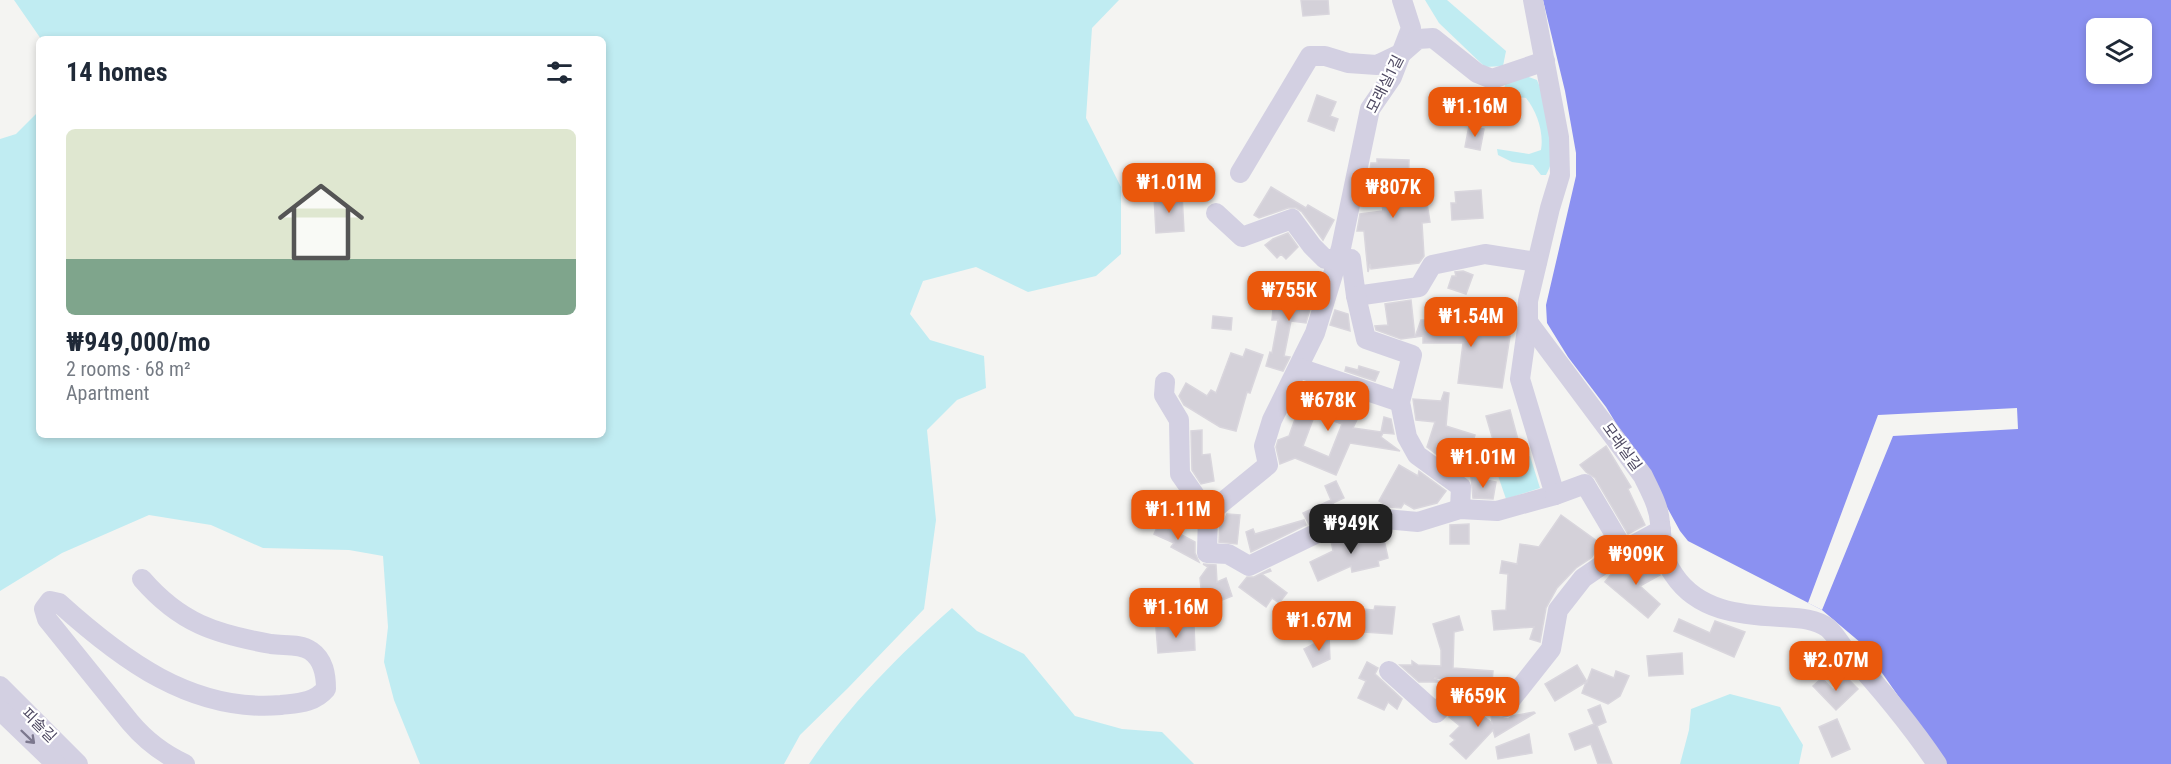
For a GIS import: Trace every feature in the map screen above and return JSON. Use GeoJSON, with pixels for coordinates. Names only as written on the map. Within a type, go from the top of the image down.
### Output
{"type":"FeatureCollection","features":[{"type":"Feature","properties":{"kind":"street","name":"모래실1길"},"geometry":{"type":"LineString","coordinates":[[1208,514],[1268,465],[1264,446],[1272,420],[1315,333],[1338,258],[1370,109],[1392,77],[1411,28],[1402,0]]}},
{"type":"Feature","properties":{"kind":"street"},"geometry":{"type":"LineString","coordinates":[[1533,0],[1560,137],[1560,175],[1528,302],[1528,322],[1520,379],[1555,495]]}},
{"type":"Feature","properties":{"kind":"street"},"geometry":{"type":"LineString","coordinates":[[1240,173],[1310,56],[1325,56],[1348,63],[1377,65],[1402,53],[1418,39],[1432,38],[1476,73],[1492,80],[1545,61]]}},
{"type":"Feature","properties":{"kind":"street"},"geometry":{"type":"LineString","coordinates":[[1216,213],[1242,237],[1292,219],[1325,259],[1351,259],[1356,296],[1366,339],[1412,355],[1400,402],[1407,437],[1417,455],[1461,487],[1461,509]]}},
{"type":"Feature","properties":{"kind":"street"},"geometry":{"type":"LineString","coordinates":[[1356,296],[1419,287],[1432,265],[1485,254],[1538,262]]}},
{"type":"Feature","properties":{"kind":"street","name":"모래실길"},"geometry":{"type":"LineString","coordinates":[[1528,322],[1643,476],[1654,499],[1660,522],[1661,548],[1674,575],[1696,600],[1731,612],[1805,618],[1828,628],[1882,690],[1920,738],[1937,764]]}},
{"type":"Feature","properties":{"kind":"street"},"geometry":{"type":"LineString","coordinates":[[1299,368],[1400,402]]}},
{"type":"Feature","properties":{"kind":"street"},"geometry":{"type":"LineString","coordinates":[[1166,382],[1164,395],[1179,420],[1180,474],[1208,514],[1207,553],[1228,554],[1249,566],[1334,525],[1374,518],[1418,522],[1461,509],[1497,511],[1585,484],[1624,550]]}},
{"type":"Feature","properties":{"kind":"street"},"geometry":{"type":"LineString","coordinates":[[1389,671],[1436,713],[1457,691],[1505,707],[1551,649],[1558,610],[1583,578],[1624,550],[1661,530]]}},
{"type":"Feature","properties":{"kind":"street"},"geometry":{"type":"LineString","coordinates":[[141,579],[159,599],[204,627],[234,637],[275,645],[302,646],[313,652],[324,670],[326,688],[320,696],[311,701],[273,705],[215,701],[178,688],[143,669],[59,603],[50,601],[44,609],[47,619],[144,739],[158,750],[185,764]]}},
{"type":"Feature","properties":{"kind":"street","name":"피솔길"},"geometry":{"type":"LineString","coordinates":[[0,686],[78,764]]}},
{"type":"Feature","properties":{"kind":"street","name":"피솔길"},"geometry":{"type":"LineString","coordinates":[[0,710],[56,764]]}},
{"type":"Feature","properties":{"kind":"shaded area"},"geometry":{"type":"Polygon","coordinates":[[[14,0],[1119,0],[1092,28],[1086,118],[1121,187],[1121,254],[1096,276],[1028,292],[976,267],[923,281],[910,314],[930,340],[984,356],[986,388],[957,400],[927,430],[936,520],[924,609],[800,735],[784,764],[420,764],[394,700],[384,662],[388,627],[383,556],[349,550],[263,548],[211,525],[149,515],[62,553],[0,591],[0,139],[16,134],[36,114],[36,438],[606,438],[606,36],[39,36],[14,0]]]}},
{"type":"Feature","properties":{"kind":"shaded area"},"geometry":{"type":"Polygon","coordinates":[[[1425,0],[1447,0],[1506,51],[1503,66],[1485,67],[1439,23],[1425,0]]]}},
{"type":"Feature","properties":{"kind":"shaded area"},"geometry":{"type":"Polygon","coordinates":[[[1526,76],[1537,80],[1552,127],[1553,152],[1546,175],[1541,175],[1533,165],[1512,162],[1498,155],[1497,149],[1529,154],[1541,150],[1540,129],[1530,104],[1526,98],[1510,96],[1503,91],[1506,83],[1526,76]]]}},
{"type":"Feature","properties":{"kind":"shaded area"},"geometry":{"type":"Polygon","coordinates":[[[1530,456],[1540,488],[1506,499],[1495,467],[1530,456]]]}},
{"type":"Feature","properties":{"kind":"shaded area"},"geometry":{"type":"Polygon","coordinates":[[[952,608],[977,631],[1024,654],[1075,716],[1122,729],[1162,732],[1194,764],[809,764],[858,701],[913,644],[952,608]]]}},
{"type":"Feature","properties":{"kind":"shaded area"},"geometry":{"type":"Polygon","coordinates":[[[1730,694],[1780,707],[1803,745],[1799,764],[1680,764],[1689,730],[1691,709],[1730,694]]]}},
{"type":"Feature","properties":{"kind":"water"},"geometry":{"type":"Polygon","coordinates":[[[1543,0],[2171,0],[2171,764],[1946,764],[1861,643],[1822,610],[1688,541],[1606,407],[1568,357],[1547,323],[1546,305],[1576,176],[1576,153],[1565,91],[1543,0]]]}},
{"type":"Feature","properties":{"kind":"pier"},"geometry":{"type":"Polygon","coordinates":[[[2017,408],[2018,429],[1893,436],[1822,610],[1808,603],[1878,415],[2017,408]]]}},
{"type":"Feature","properties":{"kind":"building"},"geometry":{"type":"Polygon","coordinates":[[[1301,0],[1328,0],[1329,14],[1303,16],[1301,0]]]}},
{"type":"Feature","properties":{"kind":"building"},"geometry":{"type":"Polygon","coordinates":[[[1317,95],[1336,102],[1330,116],[1338,119],[1334,131],[1308,121],[1317,95]]]}},
{"type":"Feature","properties":{"kind":"building"},"geometry":{"type":"Polygon","coordinates":[[[1469,126],[1484,129],[1480,150],[1465,147],[1469,126]]]}},
{"type":"Feature","properties":{"kind":"building"},"geometry":{"type":"Polygon","coordinates":[[[1377,159],[1409,160],[1410,206],[1427,203],[1430,222],[1422,223],[1424,256],[1419,263],[1371,269],[1370,264],[1368,272],[1364,231],[1357,231],[1360,214],[1383,211],[1379,187],[1368,186],[1371,163],[1377,163],[1377,159]]]}},
{"type":"Feature","properties":{"kind":"building"},"geometry":{"type":"Polygon","coordinates":[[[1271,187],[1306,208],[1308,205],[1334,220],[1323,240],[1302,212],[1296,208],[1288,208],[1259,218],[1254,215],[1271,187]]]}},
{"type":"Feature","properties":{"kind":"building"},"geometry":{"type":"Polygon","coordinates":[[[1481,190],[1483,218],[1452,220],[1451,203],[1456,203],[1455,192],[1481,190]]]}},
{"type":"Feature","properties":{"kind":"building"},"geometry":{"type":"Polygon","coordinates":[[[1182,194],[1184,231],[1156,233],[1154,196],[1182,194]]]}},
{"type":"Feature","properties":{"kind":"building"},"geometry":{"type":"Polygon","coordinates":[[[1288,233],[1298,247],[1286,259],[1281,254],[1277,258],[1265,245],[1288,233]]]}},
{"type":"Feature","properties":{"kind":"building"},"geometry":{"type":"Polygon","coordinates":[[[1463,271],[1473,275],[1466,294],[1448,288],[1452,276],[1456,276],[1455,272],[1463,271]]]}},
{"type":"Feature","properties":{"kind":"building"},"geometry":{"type":"Polygon","coordinates":[[[1306,280],[1317,285],[1306,323],[1291,321],[1284,356],[1290,357],[1283,371],[1266,366],[1270,352],[1272,353],[1278,320],[1272,320],[1274,297],[1298,298],[1306,280]]]}},
{"type":"Feature","properties":{"kind":"building"},"geometry":{"type":"Polygon","coordinates":[[[1411,300],[1415,337],[1401,339],[1376,330],[1375,326],[1388,325],[1385,304],[1411,300]]]}},
{"type":"Feature","properties":{"kind":"building"},"geometry":{"type":"Polygon","coordinates":[[[1335,310],[1348,314],[1350,331],[1330,325],[1335,310]]]}},
{"type":"Feature","properties":{"kind":"building"},"geometry":{"type":"Polygon","coordinates":[[[1467,310],[1483,312],[1481,334],[1510,336],[1502,388],[1458,383],[1463,343],[1423,343],[1423,336],[1415,337],[1421,320],[1466,320],[1467,310]]]}},
{"type":"Feature","properties":{"kind":"building"},"geometry":{"type":"Polygon","coordinates":[[[1213,316],[1232,318],[1231,330],[1212,328],[1213,316]]]}},
{"type":"Feature","properties":{"kind":"building"},"geometry":{"type":"Polygon","coordinates":[[[1246,349],[1263,355],[1250,393],[1247,392],[1236,431],[1220,427],[1184,405],[1179,396],[1186,383],[1207,396],[1211,390],[1216,393],[1231,353],[1243,357],[1246,349]]]}},
{"type":"Feature","properties":{"kind":"building"},"geometry":{"type":"Polygon","coordinates":[[[1359,366],[1379,372],[1375,381],[1345,371],[1346,367],[1358,370],[1359,366]]]}},
{"type":"Feature","properties":{"kind":"building"},"geometry":{"type":"Polygon","coordinates":[[[1325,389],[1365,403],[1353,428],[1381,432],[1384,417],[1391,419],[1394,434],[1383,433],[1381,437],[1400,451],[1350,443],[1336,475],[1295,458],[1280,464],[1276,447],[1278,440],[1289,436],[1299,408],[1293,405],[1299,393],[1320,401],[1325,389]],[[1315,414],[1303,446],[1329,457],[1342,424],[1315,414]]]}},
{"type":"Feature","properties":{"kind":"building"},"geometry":{"type":"Polygon","coordinates":[[[1444,392],[1449,393],[1446,426],[1475,435],[1465,466],[1443,459],[1427,447],[1435,422],[1416,420],[1413,399],[1441,401],[1444,392]]]}},
{"type":"Feature","properties":{"kind":"building"},"geometry":{"type":"Polygon","coordinates":[[[1510,410],[1521,451],[1498,457],[1486,416],[1510,410]]]}},
{"type":"Feature","properties":{"kind":"building"},"geometry":{"type":"Polygon","coordinates":[[[1202,430],[1202,455],[1210,454],[1214,481],[1201,484],[1192,470],[1191,431],[1202,430]]]}},
{"type":"Feature","properties":{"kind":"building"},"geometry":{"type":"Polygon","coordinates":[[[1606,446],[1631,487],[1628,489],[1645,525],[1628,534],[1595,478],[1580,465],[1606,446]]]}},
{"type":"Feature","properties":{"kind":"building"},"geometry":{"type":"Polygon","coordinates":[[[1399,465],[1418,476],[1419,471],[1446,491],[1437,503],[1414,509],[1404,503],[1401,508],[1390,507],[1379,501],[1399,465]]]}},
{"type":"Feature","properties":{"kind":"building"},"geometry":{"type":"Polygon","coordinates":[[[1471,477],[1496,482],[1493,499],[1473,498],[1471,477]]]}},
{"type":"Feature","properties":{"kind":"building"},"geometry":{"type":"Polygon","coordinates":[[[1336,481],[1344,498],[1333,503],[1337,512],[1309,524],[1303,513],[1331,500],[1325,486],[1336,481]]]}},
{"type":"Feature","properties":{"kind":"building"},"geometry":{"type":"Polygon","coordinates":[[[1162,501],[1184,501],[1187,516],[1162,516],[1162,501]]]}},
{"type":"Feature","properties":{"kind":"building"},"geometry":{"type":"Polygon","coordinates":[[[1227,514],[1240,515],[1237,544],[1219,542],[1220,520],[1225,519],[1227,514]]]}},
{"type":"Feature","properties":{"kind":"building"},"geometry":{"type":"Polygon","coordinates":[[[1561,515],[1601,544],[1591,558],[1576,568],[1557,588],[1546,608],[1540,642],[1530,639],[1534,627],[1494,630],[1492,611],[1506,610],[1508,574],[1500,573],[1502,561],[1517,564],[1520,544],[1539,547],[1561,515]]]}},
{"type":"Feature","properties":{"kind":"building"},"geometry":{"type":"Polygon","coordinates":[[[1304,520],[1306,525],[1251,552],[1246,532],[1253,529],[1255,534],[1304,520]]]}},
{"type":"Feature","properties":{"kind":"building"},"geometry":{"type":"Polygon","coordinates":[[[1159,523],[1195,542],[1195,553],[1199,562],[1171,547],[1174,543],[1154,534],[1159,523]]]}},
{"type":"Feature","properties":{"kind":"building"},"geometry":{"type":"Polygon","coordinates":[[[1469,524],[1469,544],[1450,544],[1450,525],[1469,524]]]}},
{"type":"Feature","properties":{"kind":"building"},"geometry":{"type":"Polygon","coordinates":[[[1367,531],[1369,539],[1383,535],[1388,558],[1378,561],[1379,566],[1352,572],[1351,566],[1318,581],[1310,562],[1333,551],[1331,540],[1367,531]]]}},
{"type":"Feature","properties":{"kind":"building"},"geometry":{"type":"Polygon","coordinates":[[[1652,558],[1660,575],[1640,586],[1660,604],[1648,618],[1605,582],[1613,572],[1627,562],[1644,574],[1640,565],[1652,558]]]}},
{"type":"Feature","properties":{"kind":"building"},"geometry":{"type":"Polygon","coordinates":[[[1203,564],[1216,565],[1217,582],[1226,578],[1232,596],[1207,606],[1200,578],[1208,567],[1203,564]]]}},
{"type":"Feature","properties":{"kind":"building"},"geometry":{"type":"Polygon","coordinates":[[[1270,569],[1271,571],[1262,574],[1287,593],[1279,603],[1272,598],[1266,607],[1239,587],[1247,577],[1254,577],[1270,569]]]}},
{"type":"Feature","properties":{"kind":"building"},"geometry":{"type":"Polygon","coordinates":[[[1375,606],[1395,607],[1392,634],[1350,631],[1351,608],[1374,610],[1375,606]]]}},
{"type":"Feature","properties":{"kind":"building"},"geometry":{"type":"Polygon","coordinates":[[[1459,616],[1463,630],[1454,632],[1453,668],[1493,671],[1492,683],[1434,678],[1440,682],[1419,682],[1400,665],[1412,665],[1412,661],[1418,665],[1441,666],[1441,650],[1433,624],[1459,616]]]}},
{"type":"Feature","properties":{"kind":"building"},"geometry":{"type":"Polygon","coordinates":[[[1679,619],[1710,633],[1715,621],[1745,632],[1734,657],[1674,631],[1679,619]]]}},
{"type":"Feature","properties":{"kind":"building"},"geometry":{"type":"Polygon","coordinates":[[[1194,625],[1195,650],[1158,653],[1156,628],[1194,625]]]}},
{"type":"Feature","properties":{"kind":"building"},"geometry":{"type":"Polygon","coordinates":[[[1329,636],[1330,659],[1313,667],[1304,649],[1329,636]]]}},
{"type":"Feature","properties":{"kind":"building"},"geometry":{"type":"Polygon","coordinates":[[[1803,645],[1822,660],[1807,678],[1798,671],[1805,662],[1795,655],[1803,645]]]}},
{"type":"Feature","properties":{"kind":"building"},"geometry":{"type":"Polygon","coordinates":[[[1682,653],[1683,674],[1649,676],[1647,656],[1682,653]]]}},
{"type":"Feature","properties":{"kind":"building"},"geometry":{"type":"Polygon","coordinates":[[[1367,662],[1378,668],[1375,674],[1402,699],[1397,709],[1388,702],[1384,710],[1358,698],[1366,681],[1359,678],[1367,662]]]}},
{"type":"Feature","properties":{"kind":"building"},"geometry":{"type":"Polygon","coordinates":[[[1577,665],[1587,682],[1592,669],[1614,678],[1616,671],[1629,676],[1620,696],[1608,704],[1582,693],[1586,682],[1555,701],[1545,684],[1577,665]]]}},
{"type":"Feature","properties":{"kind":"building"},"geometry":{"type":"Polygon","coordinates":[[[1846,677],[1858,689],[1836,710],[1813,686],[1822,678],[1833,690],[1846,677]]]}},
{"type":"Feature","properties":{"kind":"building"},"geometry":{"type":"Polygon","coordinates":[[[1460,705],[1475,710],[1492,723],[1491,715],[1508,719],[1512,716],[1535,713],[1495,737],[1493,730],[1466,759],[1450,744],[1455,740],[1450,736],[1460,726],[1449,717],[1460,705]]]}},
{"type":"Feature","properties":{"kind":"building"},"geometry":{"type":"Polygon","coordinates":[[[1600,705],[1606,722],[1597,726],[1612,764],[1598,764],[1591,744],[1575,750],[1569,734],[1594,724],[1588,710],[1600,705]]]}},
{"type":"Feature","properties":{"kind":"building"},"geometry":{"type":"Polygon","coordinates":[[[1837,719],[1850,749],[1832,757],[1819,727],[1837,719]]]}},
{"type":"Feature","properties":{"kind":"building"},"geometry":{"type":"Polygon","coordinates":[[[1529,734],[1532,753],[1498,759],[1496,747],[1529,734]]]}}]}
